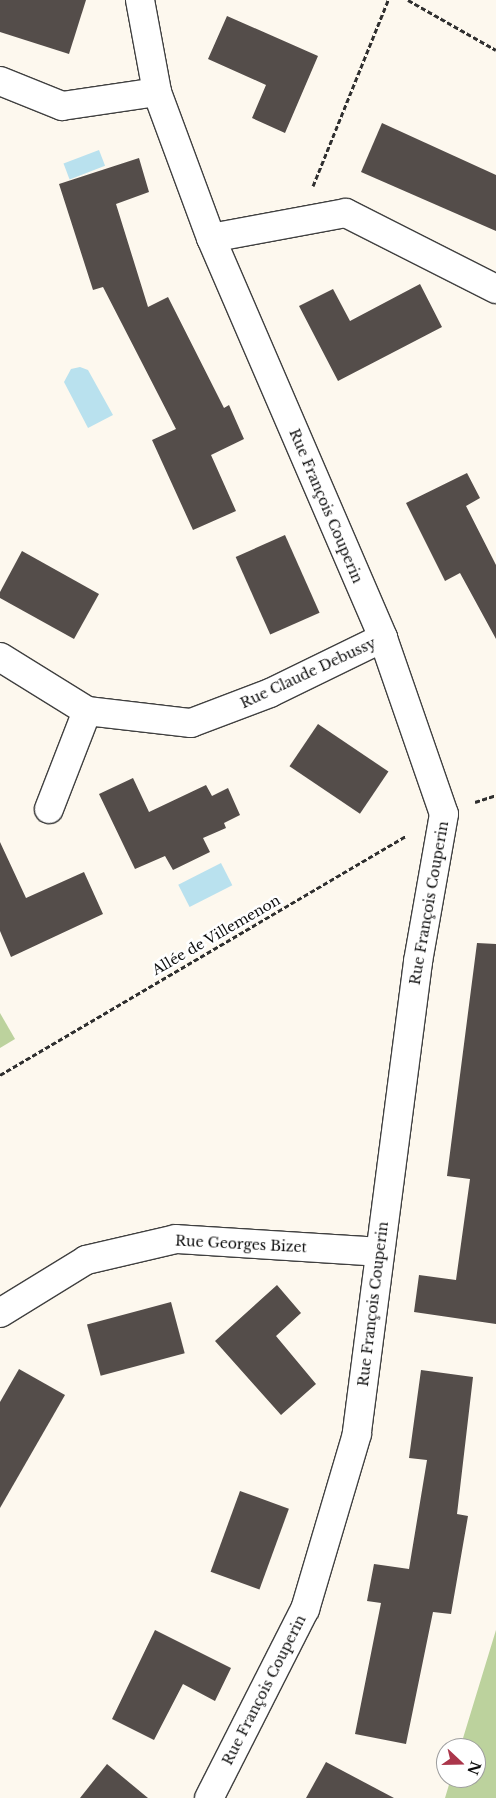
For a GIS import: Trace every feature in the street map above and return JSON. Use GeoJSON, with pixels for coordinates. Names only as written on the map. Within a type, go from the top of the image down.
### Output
{"type":"FeatureCollection","features":[{"type":"Feature","properties":{"kind":"street","name":"Rue François Couperin"},"geometry":{"type":"LineString","coordinates":[[140,0],[157,92],[211,238],[384,638],[444,814],[418,962],[357,1434],[305,1609],[209,1798]]}},
{"type":"Feature","properties":{"kind":"street"},"geometry":{"type":"LineString","coordinates":[[0,81],[62,106],[157,92]]}},
{"type":"Feature","properties":{"kind":"street"},"geometry":{"type":"LineString","coordinates":[[211,238],[346,213],[496,290]]}},
{"type":"Feature","properties":{"kind":"street","name":"Rue Claude Debussy"},"geometry":{"type":"LineString","coordinates":[[0,657],[87,711],[190,723],[270,693],[384,638]]}},
{"type":"Feature","properties":{"kind":"street"},"geometry":{"type":"LineString","coordinates":[[49,809],[87,711]]}},
{"type":"Feature","properties":{"kind":"street","name":"Rue Georges Bizet"},"geometry":{"type":"LineString","coordinates":[[0,1313],[86,1260],[176,1239],[380,1252]]}},
{"type":"Feature","properties":{"kind":"path"},"geometry":{"type":"LineString","coordinates":[[299,222],[388,0]]}},
{"type":"Feature","properties":{"kind":"path"},"geometry":{"type":"LineString","coordinates":[[408,0],[496,50]]}},
{"type":"Feature","properties":{"kind":"path","name":"Allée de Villemenon"},"geometry":{"type":"LineString","coordinates":[[0,1075],[444,814]]}},
{"type":"Feature","properties":{"kind":"green space"},"geometry":{"type":"Polygon","coordinates":[[[0,1013],[15,1039],[0,1048],[0,1013]]]}},
{"type":"Feature","properties":{"kind":"green space"},"geometry":{"type":"Polygon","coordinates":[[[496,1630],[496,1798],[445,1798],[448,1788],[486,1788],[486,1738],[463,1738],[496,1630]]]}},
{"type":"Feature","properties":{"kind":"water"},"geometry":{"type":"Polygon","coordinates":[[[99,150],[105,166],[70,179],[64,164],[99,150]]]}},
{"type":"Feature","properties":{"kind":"water"},"geometry":{"type":"Polygon","coordinates":[[[80,367],[88,370],[113,415],[88,428],[64,382],[71,369],[80,367]]]}},
{"type":"Feature","properties":{"kind":"water"},"geometry":{"type":"Polygon","coordinates":[[[221,863],[232,885],[190,907],[178,885],[221,863]]]}},
{"type":"Feature","properties":{"kind":"building"},"geometry":{"type":"Polygon","coordinates":[[[0,0],[86,0],[69,54],[0,32],[0,0]]]}},
{"type":"Feature","properties":{"kind":"building"},"geometry":{"type":"Polygon","coordinates":[[[227,16],[318,56],[285,133],[252,118],[266,85],[208,59],[227,16]]]}},
{"type":"Feature","properties":{"kind":"building"},"geometry":{"type":"Polygon","coordinates":[[[382,123],[496,175],[496,231],[361,172],[382,123]]]}},
{"type":"Feature","properties":{"kind":"building"},"geometry":{"type":"Polygon","coordinates":[[[139,158],[149,192],[116,204],[148,307],[168,297],[224,408],[229,405],[244,439],[211,455],[236,511],[193,530],[152,440],[176,429],[103,287],[93,290],[59,184],[139,158]]]}},
{"type":"Feature","properties":{"kind":"building"},"geometry":{"type":"Polygon","coordinates":[[[420,284],[442,327],[338,381],[299,306],[333,289],[350,321],[420,284]]]}},
{"type":"Feature","properties":{"kind":"building"},"geometry":{"type":"Polygon","coordinates":[[[467,473],[480,498],[466,506],[496,565],[496,639],[460,573],[445,581],[406,503],[467,473]]]}},
{"type":"Feature","properties":{"kind":"building"},"geometry":{"type":"Polygon","coordinates":[[[285,535],[320,613],[270,635],[236,557],[285,535]]]}},
{"type":"Feature","properties":{"kind":"building"},"geometry":{"type":"Polygon","coordinates":[[[22,551],[99,594],[74,639],[0,598],[0,592],[22,551]]]}},
{"type":"Feature","properties":{"kind":"building"},"geometry":{"type":"Polygon","coordinates":[[[318,724],[388,772],[360,814],[289,766],[318,724]]]}},
{"type":"Feature","properties":{"kind":"building"},"geometry":{"type":"Polygon","coordinates":[[[133,778],[149,812],[206,785],[212,796],[228,788],[240,815],[224,823],[226,828],[203,838],[210,852],[173,870],[165,856],[135,869],[99,794],[133,778]]]}},
{"type":"Feature","properties":{"kind":"building"},"geometry":{"type":"Polygon","coordinates":[[[0,842],[26,898],[84,872],[103,914],[11,957],[0,931],[0,842]]]}},
{"type":"Feature","properties":{"kind":"building"},"geometry":{"type":"Polygon","coordinates":[[[477,943],[496,944],[496,1324],[414,1312],[419,1275],[456,1280],[470,1179],[447,1176],[477,943]]]}},
{"type":"Feature","properties":{"kind":"building"},"geometry":{"type":"Polygon","coordinates":[[[277,1285],[301,1313],[276,1336],[316,1384],[281,1415],[215,1341],[277,1285]]]}},
{"type":"Feature","properties":{"kind":"building"},"geometry":{"type":"Polygon","coordinates":[[[171,1302],[185,1353],[101,1376],[87,1325],[171,1302]]]}},
{"type":"Feature","properties":{"kind":"building"},"geometry":{"type":"Polygon","coordinates":[[[19,1369],[65,1395],[0,1508],[0,1402],[19,1369]]]}},
{"type":"Feature","properties":{"kind":"building"},"geometry":{"type":"Polygon","coordinates":[[[421,1370],[473,1377],[457,1514],[468,1516],[451,1614],[433,1612],[406,1744],[355,1734],[381,1603],[367,1601],[374,1564],[409,1569],[427,1460],[409,1458],[421,1370]]]}},
{"type":"Feature","properties":{"kind":"building"},"geometry":{"type":"Polygon","coordinates":[[[240,1491],[289,1509],[259,1590],[211,1572],[240,1491]]]}},
{"type":"Feature","properties":{"kind":"building"},"geometry":{"type":"Polygon","coordinates":[[[155,1630],[231,1668],[215,1701],[183,1684],[154,1740],[112,1719],[155,1630]]]}},
{"type":"Feature","properties":{"kind":"building"},"geometry":{"type":"Polygon","coordinates":[[[326,1762],[394,1798],[306,1798],[326,1762]]]}},
{"type":"Feature","properties":{"kind":"building"},"geometry":{"type":"Polygon","coordinates":[[[107,1764],[148,1798],[80,1798],[107,1764]]]}}]}
